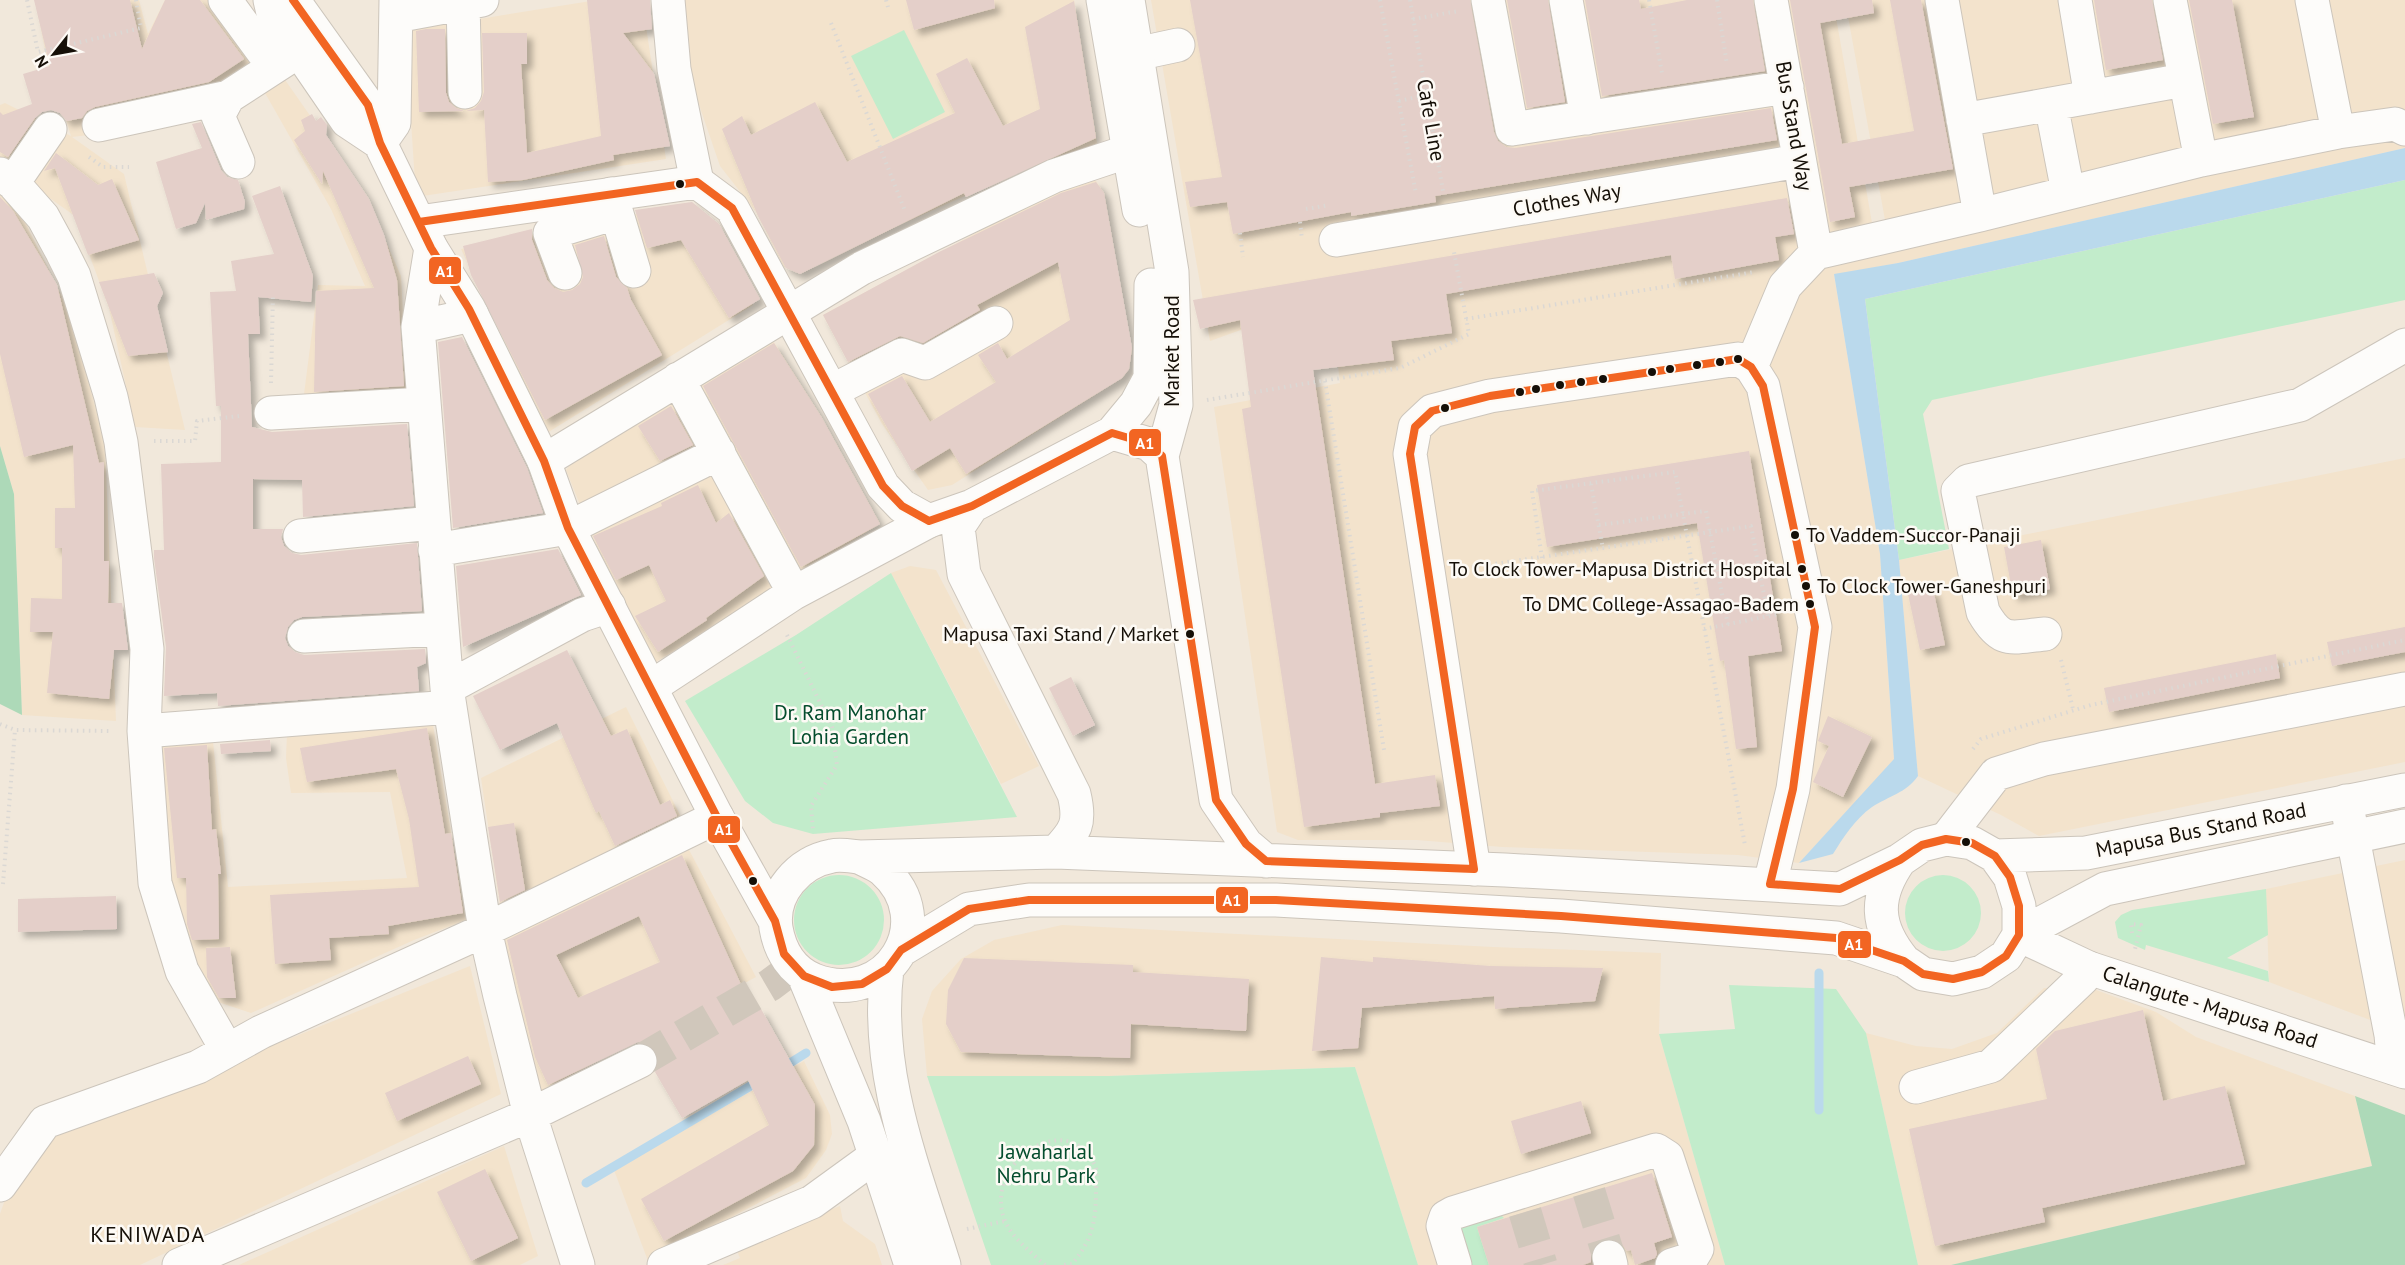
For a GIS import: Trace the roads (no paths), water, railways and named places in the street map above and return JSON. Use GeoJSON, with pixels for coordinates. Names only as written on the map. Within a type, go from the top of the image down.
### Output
{"type":"FeatureCollection","features":[{"type":"Feature","properties":{"kind":"main road"},"geometry":{"type":"LineString","coordinates":[[225,0],[347,121],[380,143]]}},
{"type":"Feature","properties":{"kind":"main road"},"geometry":{"type":"LineString","coordinates":[[270,0],[287,59]]}},
{"type":"Feature","properties":{"kind":"main road"},"geometry":{"type":"LineString","coordinates":[[293,0],[368,105],[380,143],[425,235],[472,315],[543,461],[568,528],[717,816],[776,921],[784,954],[804,976],[864,1121],[911,1265]]}},
{"type":"Feature","properties":{"kind":"main road"},"geometry":{"type":"LineString","coordinates":[[668,0],[674,69],[697,182],[732,208],[883,486],[902,506],[929,521]]}},
{"type":"Feature","properties":{"kind":"main road","name":"Market Road"},"geometry":{"type":"LineString","coordinates":[[1103,0],[1151,275],[1150,378],[1136,404],[1112,432]]}},
{"type":"Feature","properties":{"kind":"main road","name":"Market Road"},"geometry":{"type":"LineString","coordinates":[[1128,0],[1172,272],[1176,405],[1162,456],[1216,800],[1246,844],[1266,861]]}},
{"type":"Feature","properties":{"kind":"main road"},"geometry":{"type":"LineString","coordinates":[[1566,0],[1587,118]]}},
{"type":"Feature","properties":{"kind":"main road","name":"Bus Stand Way"},"geometry":{"type":"LineString","coordinates":[[1772,0],[1816,253]]}},
{"type":"Feature","properties":{"kind":"main road"},"geometry":{"type":"LineString","coordinates":[[1942,0],[1980,215]]}},
{"type":"Feature","properties":{"kind":"main road"},"geometry":{"type":"LineString","coordinates":[[2075,0],[2091,97]]}},
{"type":"Feature","properties":{"kind":"main road"},"geometry":{"type":"LineString","coordinates":[[2170,0],[2201,160]]}},
{"type":"Feature","properties":{"kind":"main road"},"geometry":{"type":"LineString","coordinates":[[2313,0],[2338,132]]}},
{"type":"Feature","properties":{"kind":"main road"},"geometry":{"type":"LineString","coordinates":[[380,143],[394,123],[396,8],[469,1],[465,92]]}},
{"type":"Feature","properties":{"kind":"main road"},"geometry":{"type":"LineString","coordinates":[[1489,3],[1512,129],[1787,87]]}},
{"type":"Feature","properties":{"kind":"main road"},"geometry":{"type":"LineString","coordinates":[[1137,54],[1178,45]]}},
{"type":"Feature","properties":{"kind":"main road"},"geometry":{"type":"LineString","coordinates":[[99,125],[228,97],[287,59]]}},
{"type":"Feature","properties":{"kind":"main road"},"geometry":{"type":"LineString","coordinates":[[1963,120],[2184,80]]}},
{"type":"Feature","properties":{"kind":"main road"},"geometry":{"type":"LineString","coordinates":[[228,97],[218,116],[238,162]]}},
{"type":"Feature","properties":{"kind":"main road"},"geometry":{"type":"LineString","coordinates":[[2051,104],[2067,192]]}},
{"type":"Feature","properties":{"kind":"main road"},"geometry":{"type":"LineString","coordinates":[[1751,367],[1785,286],[1816,253],[2201,160],[2338,132],[2395,124],[2405,129]]}},
{"type":"Feature","properties":{"kind":"main road"},"geometry":{"type":"LineString","coordinates":[[50,129],[6,179],[43,217],[84,273],[121,442],[147,649],[144,731],[155,883],[182,971],[227,1050]]}},
{"type":"Feature","properties":{"kind":"main road"},"geometry":{"type":"LineString","coordinates":[[543,461],[789,311],[919,239],[1054,176],[1129,151]]}},
{"type":"Feature","properties":{"kind":"main road","name":"Clothes Way"},"geometry":{"type":"LineString","coordinates":[[1336,240],[1799,161]]}},
{"type":"Feature","properties":{"kind":"main road"},"geometry":{"type":"LineString","coordinates":[[425,235],[614,203],[697,182]]}},
{"type":"Feature","properties":{"kind":"main road"},"geometry":{"type":"LineString","coordinates":[[614,203],[634,271]]}},
{"type":"Feature","properties":{"kind":"main road"},"geometry":{"type":"LineString","coordinates":[[565,273],[550,233],[614,203]]}},
{"type":"Feature","properties":{"kind":"main road"},"geometry":{"type":"LineString","coordinates":[[425,235],[418,327],[449,697],[485,930],[530,1115],[578,1265]]}},
{"type":"Feature","properties":{"kind":"main road"},"geometry":{"type":"LineString","coordinates":[[418,327],[472,315]]}},
{"type":"Feature","properties":{"kind":"main road"},"geometry":{"type":"LineString","coordinates":[[832,391],[902,355],[925,363],[996,323]]}},
{"type":"Feature","properties":{"kind":"main road"},"geometry":{"type":"LineString","coordinates":[[2045,634],[2007,638],[1993,630],[1983,612],[1958,491],[1968,480],[2300,405],[2405,345]]}},
{"type":"Feature","properties":{"kind":"main road"},"geometry":{"type":"LineString","coordinates":[[1473,868],[1410,454],[1415,427],[1432,411],[1490,396],[1738,359],[1751,367],[1763,386],[1815,627],[1793,789],[1762,883]]}},
{"type":"Feature","properties":{"kind":"main road"},"geometry":{"type":"LineString","coordinates":[[678,380],[719,453],[748,514],[783,600]]}},
{"type":"Feature","properties":{"kind":"main road"},"geometry":{"type":"LineString","coordinates":[[271,413],[424,404]]}},
{"type":"Feature","properties":{"kind":"main road"},"geometry":{"type":"LineString","coordinates":[[651,687],[783,600],[887,541],[929,521],[972,506],[1112,432],[1149,444],[1162,456]]}},
{"type":"Feature","properties":{"kind":"main road"},"geometry":{"type":"LineString","coordinates":[[300,536],[434,536],[568,528],[719,453]]}},
{"type":"Feature","properties":{"kind":"main road"},"geometry":{"type":"LineString","coordinates":[[972,506],[958,527],[964,573],[1077,804],[1079,814],[1070,837],[1056,852]]}},
{"type":"Feature","properties":{"kind":"main road"},"geometry":{"type":"LineString","coordinates":[[144,731],[449,697],[582,615],[609,606]]}},
{"type":"Feature","properties":{"kind":"main road"},"geometry":{"type":"LineString","coordinates":[[304,636],[442,629]]}},
{"type":"Feature","properties":{"kind":"main road"},"geometry":{"type":"LineString","coordinates":[[1947,839],[1996,774],[2044,759],[2405,689]]}},
{"type":"Feature","properties":{"kind":"main road","name":"Mapusa Bus Stand Road"},"geometry":{"type":"LineString","coordinates":[[1995,856],[2086,853],[2405,790]]}},
{"type":"Feature","properties":{"kind":"main road"},"geometry":{"type":"LineString","coordinates":[[2346,801],[2399,1070]]}},
{"type":"Feature","properties":{"kind":"main road"},"geometry":{"type":"LineString","coordinates":[[0,1185],[45,1122],[198,1067],[261,1032],[485,930],[717,816]]}},
{"type":"Feature","properties":{"kind":"main road","name":"Mapusa Bus Stand Road"},"geometry":{"type":"LineString","coordinates":[[2019,934],[2105,889],[2405,826]]}},
{"type":"Feature","properties":{"kind":"main road"},"geometry":{"type":"LineString","coordinates":[[776,921],[778,905],[789,881],[808,864],[833,855],[859,857],[1056,852],[1473,868],[1840,889],[1900,860],[1922,846],[1947,839],[1972,843],[1995,856],[2010,877],[2019,906],[2019,934],[2006,956],[1982,972],[1953,979],[1923,974],[1904,961],[1836,938],[1561,916],[1276,900],[1029,900],[969,909],[862,984],[832,987],[804,976]]}},
{"type":"Feature","properties":{"kind":"main road"},"geometry":{"type":"LineString","coordinates":[[859,857],[882,869],[899,889],[907,908],[908,929],[894,960],[883,1001],[884,1039],[895,1106],[944,1265]]}},
{"type":"Feature","properties":{"kind":"main road"},"geometry":{"type":"LineString","coordinates":[[1900,860],[1887,878],[1881,900],[1882,923],[1890,944],[1904,961]]}},
{"type":"Feature","properties":{"kind":"main road","name":"Calangute - Mapusa Road"},"geometry":{"type":"LineString","coordinates":[[2019,934],[2090,968],[2399,1070]]}},
{"type":"Feature","properties":{"kind":"main road"},"geometry":{"type":"LineString","coordinates":[[1916,1088],[1991,1066],[2083,978],[2090,968]]}},
{"type":"Feature","properties":{"kind":"main road"},"geometry":{"type":"LineString","coordinates":[[179,1265],[530,1115],[640,1061]]}},
{"type":"Feature","properties":{"kind":"main road"},"geometry":{"type":"LineString","coordinates":[[1455,1265],[1443,1226],[1446,1217],[1520,1203],[1583,1184],[1656,1149],[1667,1157],[1697,1249],[1691,1259],[1672,1265]]}},
{"type":"Feature","properties":{"kind":"main road"},"geometry":{"type":"LineString","coordinates":[[664,1265],[812,1202],[874,1157]]}},
{"type":"Feature","properties":{"kind":"water"},"geometry":{"type":"Polygon","coordinates":[[[2405,148],[2405,180],[1865,299],[1899,560],[1918,776],[1903,790],[1878,803],[1860,817],[1833,854],[1799,863],[1894,759],[1880,554],[1834,274],[1898,263],[2405,148]]]}},
{"type":"Feature","properties":{"kind":"waterway"},"geometry":{"type":"LineString","coordinates":[[1819,973],[1819,1110]]}},
{"type":"Feature","properties":{"kind":"waterway"},"geometry":{"type":"LineString","coordinates":[[782,1068],[806,1053]]}},
{"type":"Feature","properties":{"kind":"waterway"},"geometry":{"type":"LineString","coordinates":[[586,1183],[759,1081]]}},
{"type":"Feature","properties":{"kind":"tunnel"},"geometry":{"type":"LineString","coordinates":[[640,1061],[770,985],[794,967]]}},
{"type":"Feature","properties":{"kind":"tunnel"},"geometry":{"type":"LineString","coordinates":[[1589,1192],[1609,1257]]}},
{"type":"Feature","properties":{"kind":"tunnel"},"geometry":{"type":"LineString","coordinates":[[1525,1212],[1541,1265]]}},
{"type":"Feature","properties":{"kind":"place","name":"To Vaddem-Succor-Panaji"},"geometry":{"type":"Point","coordinates":[1795,535]}},
{"type":"Feature","properties":{"kind":"place","name":"To Clock Tower-Mapusa District Hospital"},"geometry":{"type":"Point","coordinates":[1802,569]}},
{"type":"Feature","properties":{"kind":"place","name":"To Clock Tower-Ganeshpuri"},"geometry":{"type":"Point","coordinates":[1806,586]}},
{"type":"Feature","properties":{"kind":"place","name":"To DMC College-Assagao-Badem"},"geometry":{"type":"Point","coordinates":[1810,604]}},
{"type":"Feature","properties":{"kind":"place","name":"Mapusa Taxi Stand / Market"},"geometry":{"type":"Point","coordinates":[1190,634]}},
{"type":"Feature","properties":{"kind":"district","name":"KENIWADA"},"geometry":{"type":"Point","coordinates":[148,1234]}},
{"type":"Feature","properties":{"kind":"park label","name":"Dr. Ram Manohar Lohia Garden"},"geometry":{"type":"Point","coordinates":[850,725]}},
{"type":"Feature","properties":{"kind":"park label","name":"Jawaharlal Nehru Park"},"geometry":{"type":"Point","coordinates":[1046,1164]}}]}
